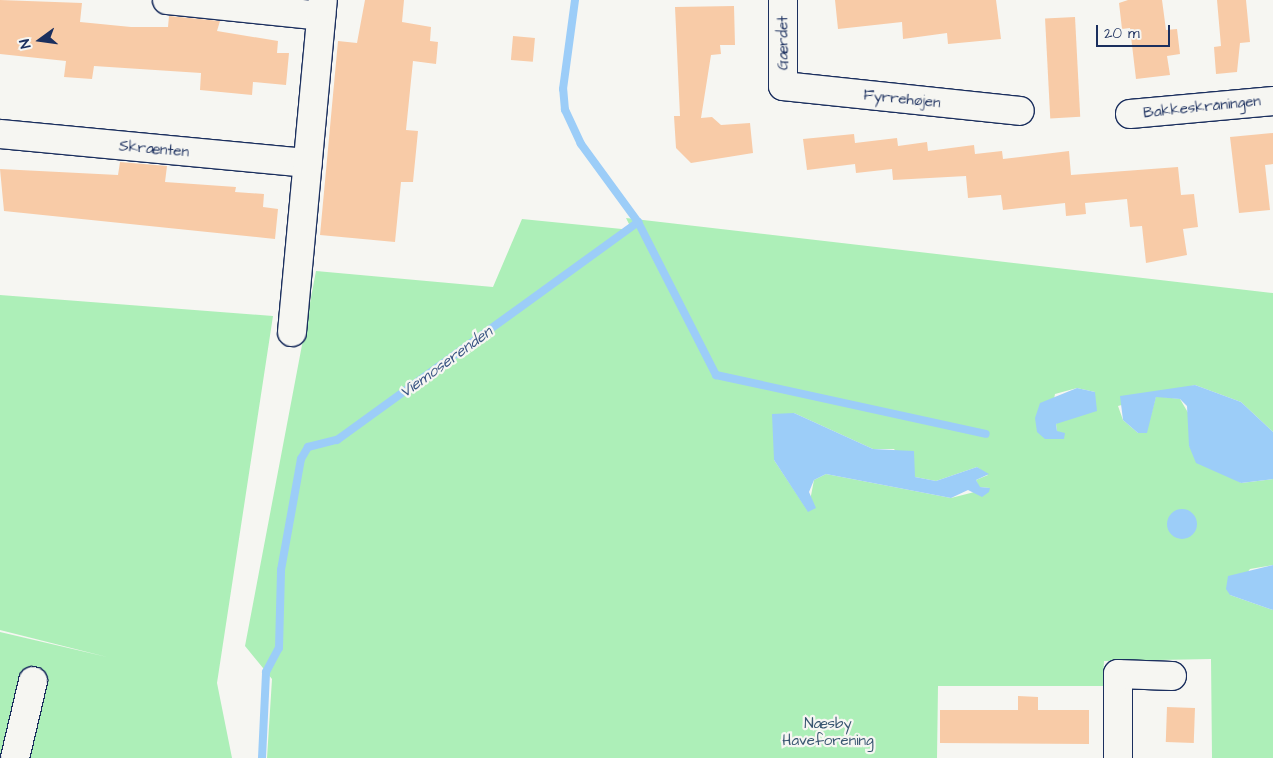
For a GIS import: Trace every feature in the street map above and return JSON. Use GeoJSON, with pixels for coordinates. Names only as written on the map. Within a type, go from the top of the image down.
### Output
{"type":"FeatureCollection","features":[{"type":"Feature","properties":{"kind":"street"},"geometry":{"type":"LineString","coordinates":[[167,0],[322,8],[292,332]]}},
{"type":"Feature","properties":{"kind":"street","name":"Gærdet"},"geometry":{"type":"LineString","coordinates":[[783,0],[783,86]]}},
{"type":"Feature","properties":{"kind":"street","name":"Fyrrehøjen"},"geometry":{"type":"LineString","coordinates":[[783,86],[1020,111]]}},
{"type":"Feature","properties":{"kind":"street","name":"Bakkeskråningen"},"geometry":{"type":"LineString","coordinates":[[1130,114],[1273,101]]}},
{"type":"Feature","properties":{"kind":"street","name":"Skrænten"},"geometry":{"type":"LineString","coordinates":[[0,134],[308,163]]}},
{"type":"Feature","properties":{"kind":"street"},"geometry":{"type":"LineString","coordinates":[[1118,758],[1118,674],[1172,676]]}},
{"type":"Feature","properties":{"kind":"street"},"geometry":{"type":"LineString","coordinates":[[15,758],[32,681]]}},
{"type":"Feature","properties":{"kind":"green space","name":"Næsby Haveforening"},"geometry":{"type":"Polygon","coordinates":[[[626,218],[1273,293],[1273,432],[1241,402],[1195,385],[1118,406],[1123,420],[1138,433],[1149,422],[1156,396],[1180,399],[1190,416],[1189,446],[1241,483],[1273,479],[1273,565],[1250,569],[1230,595],[1273,610],[1273,758],[1212,758],[1211,659],[1104,661],[1103,686],[938,686],[937,758],[267,758],[272,679],[245,646],[316,271],[493,287],[522,219],[632,230],[626,218]],[[1077,388],[1055,394],[1046,439],[1057,431],[1056,424],[1095,392],[1077,388]],[[794,413],[774,460],[808,511],[814,480],[826,474],[951,498],[990,488],[979,487],[976,480],[988,475],[977,467],[936,481],[915,477],[894,449],[873,449],[794,413]]]}},
{"type":"Feature","properties":{"kind":"green space"},"geometry":{"type":"Polygon","coordinates":[[[0,295],[273,316],[217,683],[232,758],[0,758],[0,632],[107,657],[0,630],[0,295]]]}},
{"type":"Feature","properties":{"kind":"water"},"geometry":{"type":"Polygon","coordinates":[[[1195,385],[1241,402],[1273,432],[1273,479],[1241,483],[1196,463],[1189,446],[1187,406],[1180,399],[1156,397],[1147,433],[1138,433],[1123,420],[1120,396],[1195,385]]]}},
{"type":"Feature","properties":{"kind":"water"},"geometry":{"type":"Polygon","coordinates":[[[1077,388],[1095,392],[1097,411],[1056,424],[1057,431],[1065,433],[1064,439],[1045,439],[1037,432],[1035,418],[1040,403],[1077,388]]]}},
{"type":"Feature","properties":{"kind":"water"},"geometry":{"type":"Polygon","coordinates":[[[794,413],[873,449],[914,451],[915,477],[936,481],[977,467],[989,474],[976,480],[980,487],[990,488],[989,492],[982,497],[968,490],[951,498],[826,474],[814,480],[809,492],[816,508],[808,512],[774,460],[772,414],[794,413]]]}},
{"type":"Feature","properties":{"kind":"water"},"geometry":{"type":"Polygon","coordinates":[[[1182,509],[1192,514],[1197,524],[1192,534],[1182,539],[1172,534],[1167,524],[1172,514],[1182,509]]]}},
{"type":"Feature","properties":{"kind":"water"},"geometry":{"type":"Polygon","coordinates":[[[1273,565],[1273,610],[1230,595],[1226,589],[1228,576],[1273,565]]]}},
{"type":"Feature","properties":{"kind":"building"},"geometry":{"type":"Polygon","coordinates":[[[0,0],[82,3],[80,22],[131,27],[168,27],[169,16],[220,21],[217,31],[278,41],[277,53],[289,53],[286,85],[253,82],[252,95],[200,90],[201,73],[94,66],[92,79],[64,77],[66,61],[0,54],[0,0]]]}},
{"type":"Feature","properties":{"kind":"building"},"geometry":{"type":"Polygon","coordinates":[[[365,0],[404,0],[402,22],[431,27],[430,41],[438,42],[436,64],[413,61],[406,130],[418,131],[413,182],[401,182],[395,242],[320,235],[338,41],[357,43],[365,0]]]}},
{"type":"Feature","properties":{"kind":"building"},"geometry":{"type":"Polygon","coordinates":[[[835,0],[996,0],[1001,39],[948,44],[947,33],[903,39],[902,22],[838,29],[835,0]]]}},
{"type":"Feature","properties":{"kind":"building"},"geometry":{"type":"Polygon","coordinates":[[[1128,0],[1162,0],[1166,30],[1177,29],[1180,54],[1167,56],[1170,75],[1136,79],[1130,28],[1122,29],[1119,3],[1128,0]]]}},
{"type":"Feature","properties":{"kind":"building"},"geometry":{"type":"Polygon","coordinates":[[[1217,0],[1246,0],[1250,42],[1240,43],[1237,72],[1216,74],[1214,47],[1221,46],[1217,0]]]}},
{"type":"Feature","properties":{"kind":"building"},"geometry":{"type":"Polygon","coordinates":[[[734,6],[735,45],[720,45],[721,54],[711,55],[701,118],[712,117],[721,125],[750,123],[753,153],[691,163],[676,148],[674,116],[680,116],[675,7],[734,6]]]}},
{"type":"Feature","properties":{"kind":"building"},"geometry":{"type":"Polygon","coordinates":[[[1075,17],[1080,117],[1050,118],[1045,19],[1075,17]]]}},
{"type":"Feature","properties":{"kind":"building"},"geometry":{"type":"Polygon","coordinates":[[[513,36],[535,38],[533,62],[511,60],[513,36]]]}},
{"type":"Feature","properties":{"kind":"building"},"geometry":{"type":"Polygon","coordinates":[[[1273,133],[1273,164],[1265,165],[1270,210],[1239,213],[1230,137],[1273,133]]]}},
{"type":"Feature","properties":{"kind":"building"},"geometry":{"type":"Polygon","coordinates":[[[854,134],[855,143],[897,138],[898,146],[927,142],[928,151],[974,145],[975,154],[1002,151],[1003,159],[1069,151],[1071,175],[1178,167],[1181,195],[1194,194],[1198,227],[1183,229],[1187,255],[1146,263],[1142,226],[1130,227],[1127,199],[1085,203],[1086,214],[1066,216],[1065,203],[1003,210],[1001,195],[968,198],[966,176],[893,180],[892,169],[856,173],[855,164],[807,170],[803,139],[854,134]]]}},
{"type":"Feature","properties":{"kind":"building"},"geometry":{"type":"Polygon","coordinates":[[[120,162],[167,166],[165,182],[236,187],[235,192],[264,194],[263,207],[278,209],[275,239],[4,211],[0,169],[118,175],[120,162]]]}},
{"type":"Feature","properties":{"kind":"building"},"geometry":{"type":"Polygon","coordinates":[[[1018,696],[1038,697],[1038,710],[1089,710],[1089,744],[940,743],[940,710],[1018,710],[1018,696]]]}},
{"type":"Feature","properties":{"kind":"building"},"geometry":{"type":"Polygon","coordinates":[[[1167,707],[1195,708],[1194,743],[1166,742],[1167,707]]]}},
{"type":"Feature","properties":{"kind":"waterway","name":"Viemoserenden"},"geometry":{"type":"LineString","coordinates":[[262,758],[266,672],[279,648],[281,570],[301,459],[308,447],[337,440],[638,222],[581,144],[565,110],[563,89],[575,0]]}},
{"type":"Feature","properties":{"kind":"waterway"},"geometry":{"type":"LineString","coordinates":[[638,222],[716,375],[986,434]]}}]}
